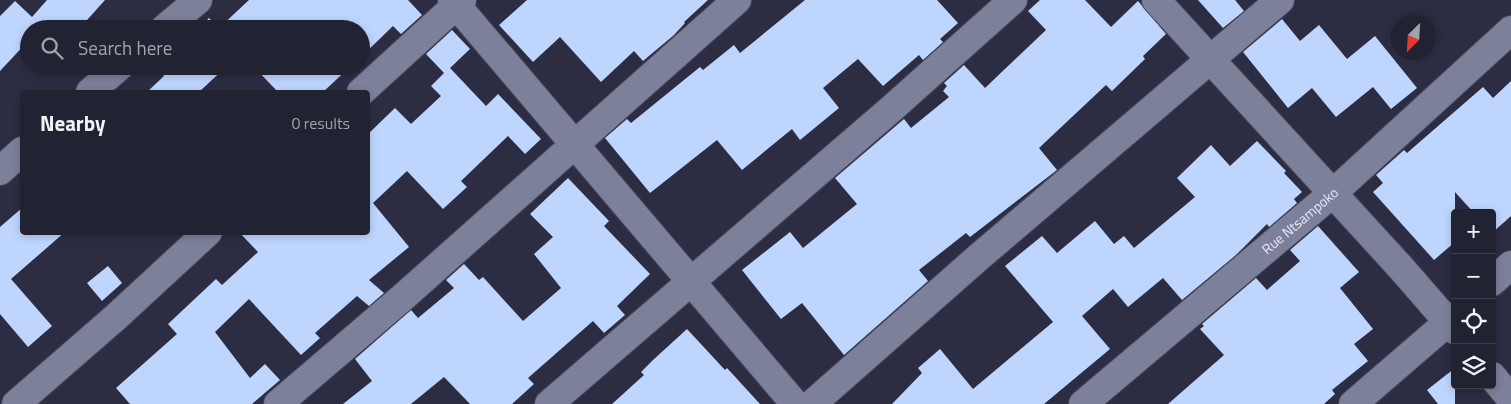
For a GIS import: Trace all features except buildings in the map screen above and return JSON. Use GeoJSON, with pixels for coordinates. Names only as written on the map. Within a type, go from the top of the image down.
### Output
{"type":"FeatureCollection","features":[{"type":"Feature","properties":{"kind":"street"},"geometry":{"type":"LineString","coordinates":[[175,20],[198,0]]}},
{"type":"Feature","properties":{"kind":"street"},"geometry":{"type":"LineString","coordinates":[[278,404],[402,298],[737,0]]}},
{"type":"Feature","properties":{"kind":"street"},"geometry":{"type":"LineString","coordinates":[[550,404],[690,280],[890,110],[1013,0]]}},
{"type":"Feature","properties":{"kind":"street"},"geometry":{"type":"LineString","coordinates":[[1156,0],[1451,321]]}},
{"type":"Feature","properties":{"kind":"street"},"geometry":{"type":"LineString","coordinates":[[812,404],[988,250],[1280,0]]}},
{"type":"Feature","properties":{"kind":"street"},"geometry":{"type":"LineString","coordinates":[[363,90],[457,2],[795,404]]}},
{"type":"Feature","properties":{"kind":"street","name":"Rue Ntsampoko"},"geometry":{"type":"LineString","coordinates":[[1083,404],[1333,193],[1511,30]]}},
{"type":"Feature","properties":{"kind":"street"},"geometry":{"type":"LineString","coordinates":[[92,90],[110,75]]}},
{"type":"Feature","properties":{"kind":"street"},"geometry":{"type":"LineString","coordinates":[[0,171],[20,153]]}},
{"type":"Feature","properties":{"kind":"street"},"geometry":{"type":"LineString","coordinates":[[16,404],[116,318],[205,235]]}},
{"type":"Feature","properties":{"kind":"street"},"geometry":{"type":"LineString","coordinates":[[1496,278],[1511,265]]}},
{"type":"Feature","properties":{"kind":"street"},"geometry":{"type":"LineString","coordinates":[[1353,404],[1451,325]]}},
{"type":"Feature","properties":{"kind":"street"},"geometry":{"type":"LineString","coordinates":[[1496,381],[1511,399]]}}]}
